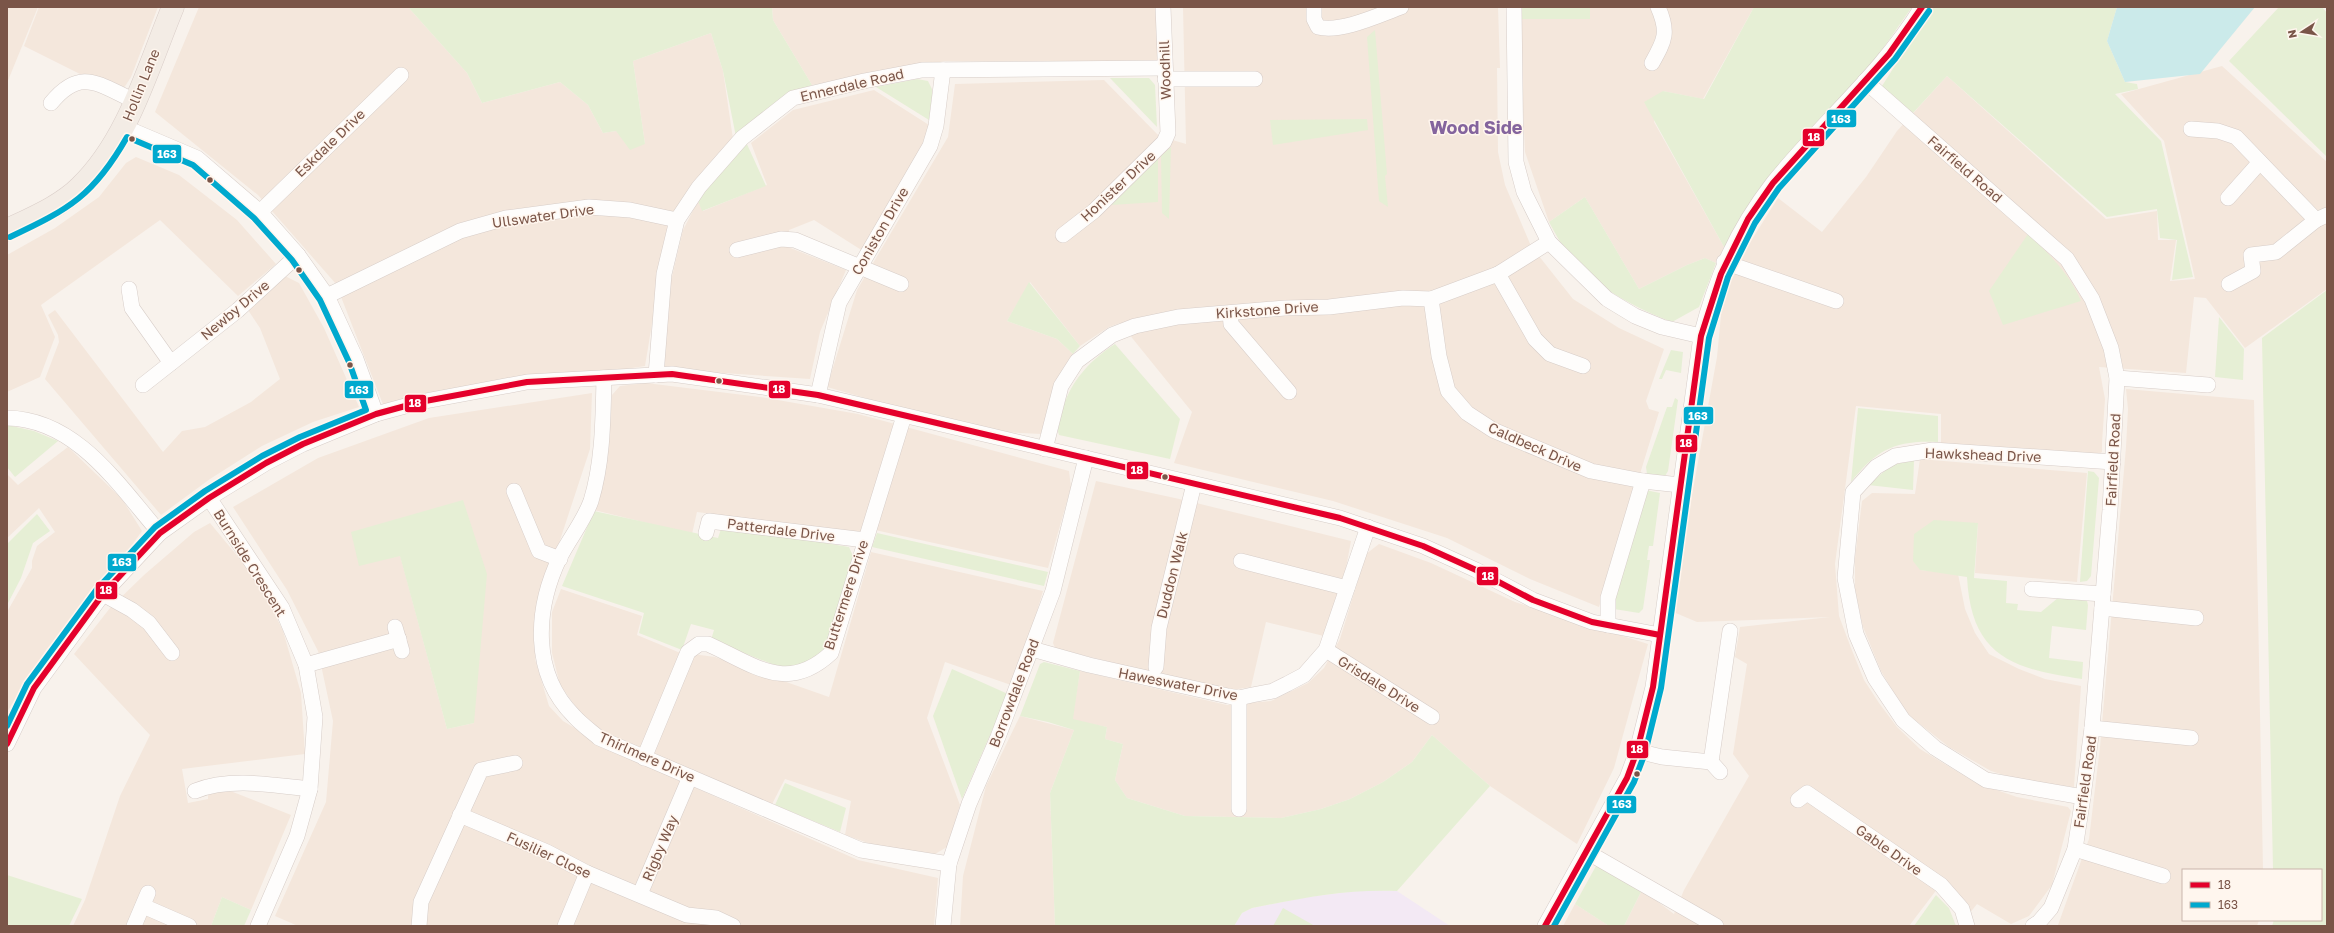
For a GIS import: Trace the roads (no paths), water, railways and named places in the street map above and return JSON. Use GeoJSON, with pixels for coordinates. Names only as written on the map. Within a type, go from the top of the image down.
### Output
{"type":"FeatureCollection","features":[{"type":"Feature","properties":{"kind":"main road","name":"Hollin Lane"},"geometry":{"type":"LineString","coordinates":[[7,230],[52,207],[80,188],[106,158],[124,127],[173,7]]}},
{"type":"Feature","properties":{"kind":"street","name":"Woodhill"},"geometry":{"type":"LineString","coordinates":[[1163,7],[1164,74],[1168,133]]}},
{"type":"Feature","properties":{"kind":"street"},"geometry":{"type":"LineString","coordinates":[[1314,7],[1314,19],[1318,27],[1325,29],[1360,22],[1401,7]]}},
{"type":"Feature","properties":{"kind":"street"},"geometry":{"type":"LineString","coordinates":[[1514,7],[1516,162],[1524,192],[1549,242],[1607,299],[1642,319],[1701,336]]}},
{"type":"Feature","properties":{"kind":"street"},"geometry":{"type":"LineString","coordinates":[[1652,63],[1664,41],[1666,32],[1665,24],[1658,7]]}},
{"type":"Feature","properties":{"kind":"street"},"geometry":{"type":"LineString","coordinates":[[1545,926],[1628,775],[1637,751],[1653,687],[1701,336],[1712,294],[1724,262],[1734,243],[1773,184],[1866,81],[1922,7]]}},
{"type":"Feature","properties":{"kind":"street","name":"Ennerdale Road"},"geometry":{"type":"LineString","coordinates":[[656,375],[664,274],[677,220],[699,187],[742,138],[793,98],[864,81],[922,70],[1164,74],[1255,79]]}},
{"type":"Feature","properties":{"kind":"street","name":"Coniston Drive"},"geometry":{"type":"LineString","coordinates":[[818,395],[839,303],[859,266],[930,146],[936,126],[943,70]]}},
{"type":"Feature","properties":{"kind":"street","name":"Eskdale Drive"},"geometry":{"type":"LineString","coordinates":[[260,212],[400,75]]}},
{"type":"Feature","properties":{"kind":"street"},"geometry":{"type":"LineString","coordinates":[[51,103],[64,88],[80,81],[89,81],[135,101]]}},
{"type":"Feature","properties":{"kind":"street","name":"Fairfield Road"},"geometry":{"type":"LineString","coordinates":[[1866,81],[2067,259],[2092,299],[2111,348],[2117,378],[2113,462],[2092,728],[2075,849],[2050,908],[2038,925]]}},
{"type":"Feature","properties":{"kind":"street"},"geometry":{"type":"LineString","coordinates":[[124,127],[197,158],[260,212],[298,255],[327,296],[356,359],[376,414]]}},
{"type":"Feature","properties":{"kind":"street"},"geometry":{"type":"LineString","coordinates":[[2191,128],[2218,131],[2236,137],[2260,162],[2321,217],[2276,252],[2251,255],[2252,271],[2229,284]]}},
{"type":"Feature","properties":{"kind":"street","name":"Honister Drive"},"geometry":{"type":"LineString","coordinates":[[1063,235],[1094,211],[1160,146],[1168,133]]}},
{"type":"Feature","properties":{"kind":"street"},"geometry":{"type":"LineString","coordinates":[[2228,198],[2260,162]]}},
{"type":"Feature","properties":{"kind":"street","name":"Ullswater Drive"},"geometry":{"type":"LineString","coordinates":[[327,296],[460,232],[506,218],[588,206],[630,210],[677,220]]}},
{"type":"Feature","properties":{"kind":"street"},"geometry":{"type":"LineString","coordinates":[[737,250],[785,239],[795,240],[901,284]]}},
{"type":"Feature","properties":{"kind":"street","name":"Kirkstone Drive"},"geometry":{"type":"LineString","coordinates":[[1045,448],[1061,386],[1077,361],[1112,335],[1153,321],[1285,308],[1329,307],[1403,298],[1430,299],[1498,274],[1549,242]]}},
{"type":"Feature","properties":{"kind":"street","name":"Newby Drive"},"geometry":{"type":"LineString","coordinates":[[143,385],[238,310],[298,255]]}},
{"type":"Feature","properties":{"kind":"street"},"geometry":{"type":"LineString","coordinates":[[1724,262],[1836,301]]}},
{"type":"Feature","properties":{"kind":"street"},"geometry":{"type":"LineString","coordinates":[[1498,274],[1535,338],[1550,354],[1583,366]]}},
{"type":"Feature","properties":{"kind":"street"},"geometry":{"type":"LineString","coordinates":[[129,289],[132,308],[171,363]]}},
{"type":"Feature","properties":{"kind":"street","name":"Caldbeck Drive"},"geometry":{"type":"LineString","coordinates":[[1430,299],[1439,356],[1448,391],[1467,413],[1493,430],[1591,471],[1643,481],[1680,485]]}},
{"type":"Feature","properties":{"kind":"street"},"geometry":{"type":"LineString","coordinates":[[1230,313],[1232,324],[1288,392]]}},
{"type":"Feature","properties":{"kind":"street"},"geometry":{"type":"LineString","coordinates":[[7,744],[34,688],[103,594],[160,533],[209,498],[266,463],[302,444],[376,414],[420,402],[527,382],[672,374],[818,395],[1340,518],[1423,546],[1476,570],[1533,600],[1592,622],[1660,635]]}},
{"type":"Feature","properties":{"kind":"street","name":"Thirlmere Drive"},"geometry":{"type":"LineString","coordinates":[[604,378],[603,438],[590,502],[560,559],[543,611],[540,636],[544,660],[554,688],[573,716],[599,738],[862,850],[949,864]]}},
{"type":"Feature","properties":{"kind":"street"},"geometry":{"type":"LineString","coordinates":[[2117,378],[2208,385]]}},
{"type":"Feature","properties":{"kind":"street","name":"Buttermere Drive"},"geometry":{"type":"LineString","coordinates":[[644,758],[688,652],[698,644],[708,644],[777,675],[799,673],[816,666],[830,653],[904,416]]}},
{"type":"Feature","properties":{"kind":"street"},"geometry":{"type":"LineString","coordinates":[[7,418],[34,422],[52,429],[82,447],[160,533]]}},
{"type":"Feature","properties":{"kind":"street","name":"Hawkshead Drive"},"geometry":{"type":"LineString","coordinates":[[2083,797],[1986,780],[1935,748],[1903,720],[1875,678],[1856,634],[1845,578],[1853,492],[1876,467],[1895,456],[1933,450],[2113,462]]}},
{"type":"Feature","properties":{"kind":"street","name":"Borrowdale Road"},"geometry":{"type":"LineString","coordinates":[[943,926],[949,864],[969,804],[998,737],[1053,591],[1086,458]]}},
{"type":"Feature","properties":{"kind":"street"},"geometry":{"type":"LineString","coordinates":[[1608,625],[1608,598],[1643,481]]}},
{"type":"Feature","properties":{"kind":"street","name":"Duddon Walk"},"geometry":{"type":"LineString","coordinates":[[1156,667],[1159,628],[1194,484]]}},
{"type":"Feature","properties":{"kind":"street"},"geometry":{"type":"LineString","coordinates":[[514,491],[539,551],[560,559]]}},
{"type":"Feature","properties":{"kind":"street","name":"Burnside Crescent"},"geometry":{"type":"LineString","coordinates":[[209,498],[282,608],[306,665],[315,717],[310,789],[297,836],[258,926]]}},
{"type":"Feature","properties":{"kind":"street","name":"Patterdale Drive"},"geometry":{"type":"LineString","coordinates":[[706,533],[709,521],[865,540]]}},
{"type":"Feature","properties":{"kind":"street","name":"Haweswater Drive"},"geometry":{"type":"LineString","coordinates":[[1032,649],[1089,666],[1239,698],[1273,691],[1304,675],[1326,650],[1368,527]]}},
{"type":"Feature","properties":{"kind":"street"},"geometry":{"type":"LineString","coordinates":[[1241,561],[1347,588]]}},
{"type":"Feature","properties":{"kind":"street"},"geometry":{"type":"LineString","coordinates":[[2032,589],[2196,618]]}},
{"type":"Feature","properties":{"kind":"street"},"geometry":{"type":"LineString","coordinates":[[103,594],[132,610],[149,623],[172,653]]}},
{"type":"Feature","properties":{"kind":"street"},"geometry":{"type":"LineString","coordinates":[[1637,751],[1715,767],[1730,631]]}},
{"type":"Feature","properties":{"kind":"street"},"geometry":{"type":"LineString","coordinates":[[306,665],[399,639]]}},
{"type":"Feature","properties":{"kind":"street","name":"Grisdale Drive"},"geometry":{"type":"LineString","coordinates":[[1326,650],[1432,717]]}},
{"type":"Feature","properties":{"kind":"street"},"geometry":{"type":"LineString","coordinates":[[1239,698],[1239,809]]}},
{"type":"Feature","properties":{"kind":"street"},"geometry":{"type":"LineString","coordinates":[[2092,728],[2191,738]]}},
{"type":"Feature","properties":{"kind":"street"},"geometry":{"type":"LineString","coordinates":[[419,926],[420,902],[481,770],[515,764]]}},
{"type":"Feature","properties":{"kind":"street","name":"Rigby Way"},"geometry":{"type":"LineString","coordinates":[[690,777],[640,894],[687,915],[716,918],[734,926]]}},
{"type":"Feature","properties":{"kind":"street"},"geometry":{"type":"LineString","coordinates":[[195,791],[208,785],[258,783],[310,789]]}},
{"type":"Feature","properties":{"kind":"street","name":"Gable Drive"},"geometry":{"type":"LineString","coordinates":[[1798,800],[1807,793],[1941,886],[1962,908],[1967,926]]}},
{"type":"Feature","properties":{"kind":"street","name":"Fusilier Close"},"geometry":{"type":"LineString","coordinates":[[460,814],[547,852],[587,873],[640,894]]}},
{"type":"Feature","properties":{"kind":"street"},"geometry":{"type":"LineString","coordinates":[[2075,849],[2163,876]]}},
{"type":"Feature","properties":{"kind":"street"},"geometry":{"type":"LineString","coordinates":[[1587,852],[1716,926]]}},
{"type":"Feature","properties":{"kind":"street"},"geometry":{"type":"LineString","coordinates":[[565,926],[587,873]]}},
{"type":"Feature","properties":{"kind":"street"},"geometry":{"type":"LineString","coordinates":[[134,926],[145,900],[189,926]]}},
{"type":"Feature","properties":{"kind":"water"},"geometry":{"type":"Polygon","coordinates":[[[2117,7],[2255,7],[2200,74],[2125,82],[2107,41],[2117,7]]]}},
{"type":"Feature","properties":{"kind":"district","name":"Wood Side"},"geometry":{"type":"Point","coordinates":[1476,128]}}]}
